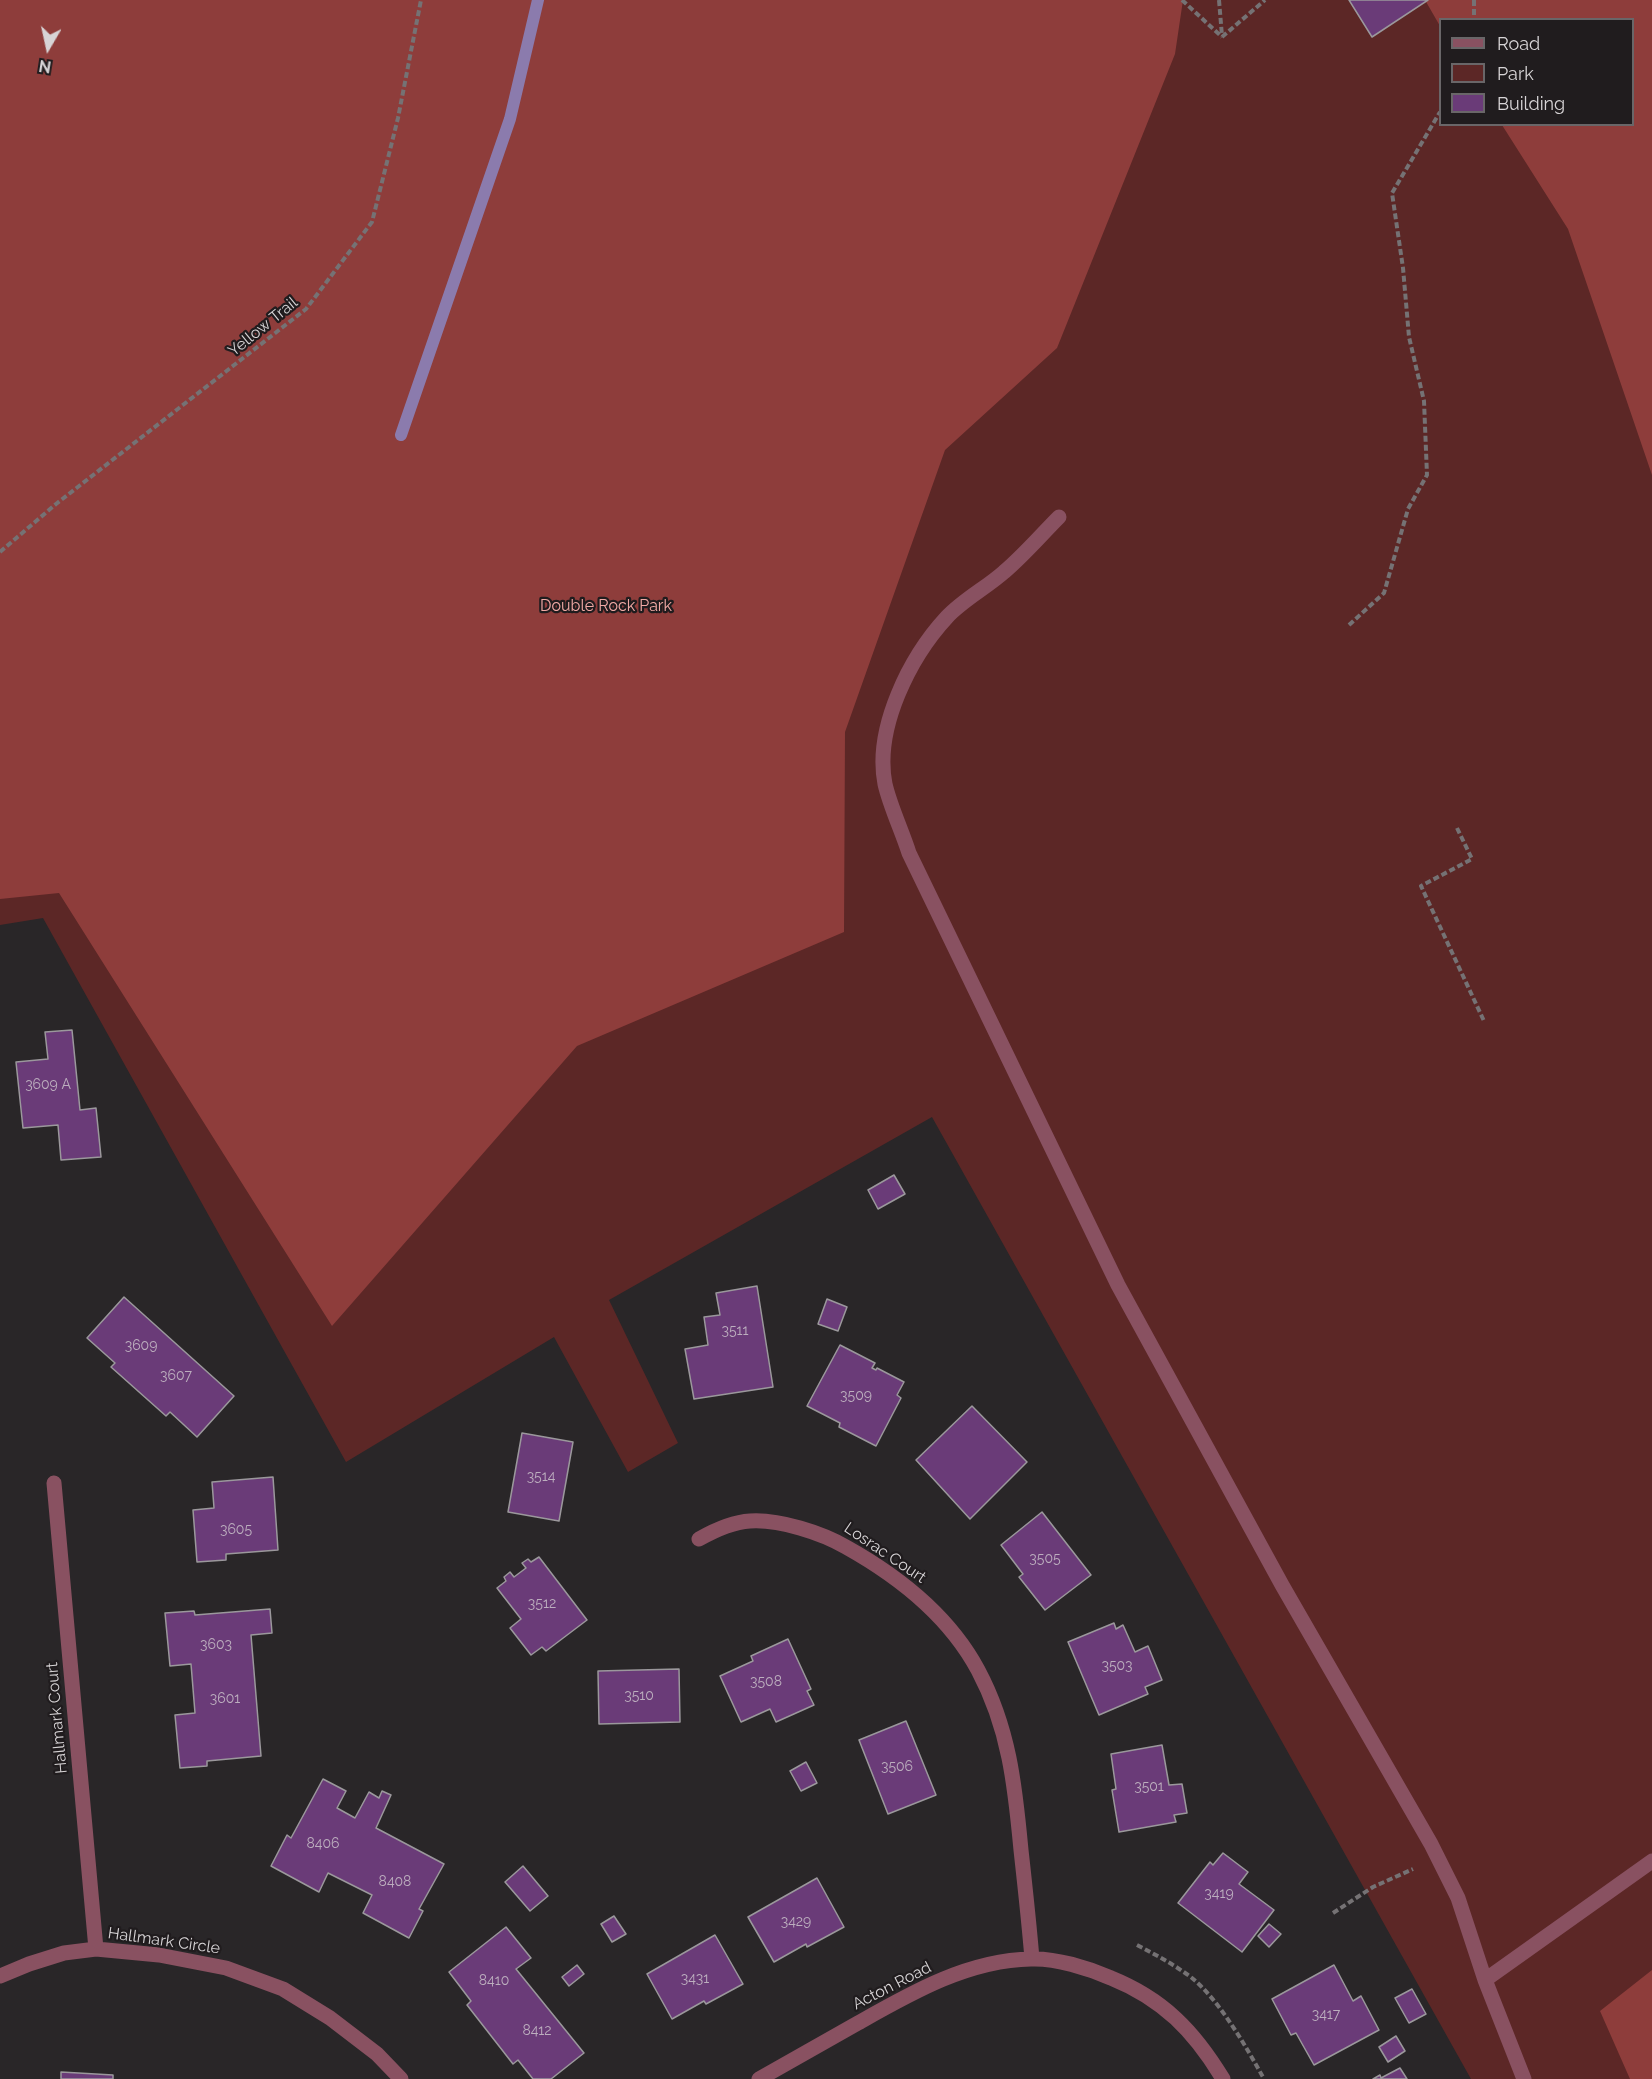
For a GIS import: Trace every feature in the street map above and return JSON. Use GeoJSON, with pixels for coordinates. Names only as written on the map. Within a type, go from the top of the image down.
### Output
{"type":"FeatureCollection","features":[{"type":"Feature","properties":{"kind":"street"},"geometry":{"type":"LineString","coordinates":[[1059,517],[1004,572],[947,617],[925,646],[905,680],[891,717],[884,743],[885,783],[909,853],[1118,1285],[1282,1585],[1431,1844],[1458,1898],[1485,1980],[1524,2079]]}},
{"type":"Feature","properties":{"kind":"street","name":"Hallmark Court"},"geometry":{"type":"LineString","coordinates":[[54,1483],[96,1949]]}},
{"type":"Feature","properties":{"kind":"street","name":"Losrac Court"},"geometry":{"type":"LineString","coordinates":[[699,1539],[721,1527],[751,1521],[782,1524],[828,1537],[859,1554],[912,1591],[948,1627],[977,1669],[1004,1736],[1014,1778],[1032,1959]]}},
{"type":"Feature","properties":{"kind":"street"},"geometry":{"type":"LineString","coordinates":[[1485,1980],[1652,1861]]}},
{"type":"Feature","properties":{"kind":"street","name":"Hallmark Circle"},"geometry":{"type":"LineString","coordinates":[[0,1976],[28,1964],[64,1953],[96,1949],[159,1955],[226,1968],[283,1989],[330,2018],[377,2054],[401,2079]]}},
{"type":"Feature","properties":{"kind":"street","name":"Acton Road"},"geometry":{"type":"LineString","coordinates":[[759,2079],[932,1983],[986,1965],[1032,1959],[1083,1967],[1135,1988],[1169,2011],[1205,2049],[1223,2079]]}},
{"type":"Feature","properties":{"kind":"path","name":"Yellow Trail"},"geometry":{"type":"LineString","coordinates":[[0,552],[56,504],[306,309],[372,222],[398,118],[421,0]]}},
{"type":"Feature","properties":{"kind":"path"},"geometry":{"type":"LineString","coordinates":[[1182,0],[1222,37]]}},
{"type":"Feature","properties":{"kind":"path"},"geometry":{"type":"LineString","coordinates":[[1219,0],[1222,37]]}},
{"type":"Feature","properties":{"kind":"path"},"geometry":{"type":"LineString","coordinates":[[1222,37],[1265,0]]}},
{"type":"Feature","properties":{"kind":"path"},"geometry":{"type":"LineString","coordinates":[[1474,0],[1474,18]]}},
{"type":"Feature","properties":{"kind":"path"},"geometry":{"type":"LineString","coordinates":[[1349,626],[1384,593],[1408,509],[1427,476],[1424,401],[1409,337],[1403,268],[1392,193],[1439,114]]}},
{"type":"Feature","properties":{"kind":"path"},"geometry":{"type":"LineString","coordinates":[[1457,828],[1472,859],[1421,886],[1484,1021]]}},
{"type":"Feature","properties":{"kind":"path"},"geometry":{"type":"LineString","coordinates":[[1333,1913],[1373,1887],[1423,1866]]}},
{"type":"Feature","properties":{"kind":"path"},"geometry":{"type":"LineString","coordinates":[[1137,1945],[1193,1979],[1243,2041],[1264,2079]]}},
{"type":"Feature","properties":{"kind":"green space","name":"Double Rock Park"},"geometry":{"type":"Polygon","coordinates":[[[0,0],[1652,0],[1652,2079],[1471,2079],[932,1117],[609,1300],[678,1443],[628,1472],[554,1337],[346,1462],[43,918],[0,925],[0,0]]]}},
{"type":"Feature","properties":{"kind":"green space"},"geometry":{"type":"Polygon","coordinates":[[[0,0],[1183,0],[1175,54],[1057,348],[945,450],[845,732],[844,932],[577,1046],[332,1326],[59,893],[0,899],[0,0]]]}},
{"type":"Feature","properties":{"kind":"green space"},"geometry":{"type":"Polygon","coordinates":[[[1425,0],[1652,0],[1652,475],[1568,229],[1503,126],[1634,126],[1634,18],[1439,18],[1439,24],[1425,0]]]}},
{"type":"Feature","properties":{"kind":"green space"},"geometry":{"type":"Polygon","coordinates":[[[1652,1970],[1652,2079],[1630,2079],[1600,2011],[1652,1970]]]}},
{"type":"Feature","properties":{"kind":"building"},"geometry":{"type":"Polygon","coordinates":[[[1349,0],[1428,0],[1372,37],[1349,0]]]}},
{"type":"Feature","properties":{"kind":"building"},"geometry":{"type":"Polygon","coordinates":[[[72,1030],[80,1110],[96,1108],[101,1157],[61,1160],[58,1125],[23,1128],[16,1062],[48,1059],[45,1032],[72,1030]]]}},
{"type":"Feature","properties":{"kind":"building"},"geometry":{"type":"Polygon","coordinates":[[[894,1175],[905,1194],[878,1209],[868,1190],[894,1175]]]}},
{"type":"Feature","properties":{"kind":"building"},"geometry":{"type":"Polygon","coordinates":[[[757,1286],[773,1387],[694,1399],[685,1349],[708,1345],[704,1317],[720,1315],[716,1293],[757,1286]]]}},
{"type":"Feature","properties":{"kind":"building"},"geometry":{"type":"Polygon","coordinates":[[[124,1297],[234,1396],[197,1437],[170,1412],[166,1416],[111,1367],[115,1363],[87,1338],[124,1297]]]}},
{"type":"Feature","properties":{"kind":"building"},"geometry":{"type":"Polygon","coordinates":[[[827,1299],[847,1307],[838,1331],[818,1324],[827,1299]]]}},
{"type":"Feature","properties":{"kind":"building"},"geometry":{"type":"Polygon","coordinates":[[[840,1345],[875,1363],[872,1368],[876,1370],[877,1368],[904,1382],[897,1395],[901,1398],[876,1446],[839,1427],[840,1423],[807,1406],[840,1345]]]}},
{"type":"Feature","properties":{"kind":"building"},"geometry":{"type":"Polygon","coordinates":[[[972,1406],[1027,1462],[970,1519],[916,1460],[972,1406]]]}},
{"type":"Feature","properties":{"kind":"building"},"geometry":{"type":"Polygon","coordinates":[[[522,1433],[573,1442],[559,1521],[508,1512],[522,1433]]]}},
{"type":"Feature","properties":{"kind":"building"},"geometry":{"type":"Polygon","coordinates":[[[273,1477],[278,1550],[226,1554],[226,1560],[197,1562],[193,1510],[214,1508],[212,1482],[273,1477]]]}},
{"type":"Feature","properties":{"kind":"building"},"geometry":{"type":"Polygon","coordinates":[[[1042,1512],[1091,1575],[1045,1610],[1019,1577],[1023,1574],[1001,1545],[1042,1512]]]}},
{"type":"Feature","properties":{"kind":"building"},"geometry":{"type":"Polygon","coordinates":[[[539,1557],[587,1620],[546,1651],[542,1647],[531,1655],[510,1628],[521,1619],[497,1588],[506,1581],[504,1577],[510,1572],[514,1577],[526,1568],[522,1563],[528,1559],[531,1562],[539,1557]]]}},
{"type":"Feature","properties":{"kind":"building"},"geometry":{"type":"Polygon","coordinates":[[[270,1609],[272,1633],[251,1635],[261,1756],[207,1761],[207,1766],[180,1768],[175,1715],[195,1713],[191,1664],[170,1666],[165,1613],[194,1611],[195,1615],[270,1609]]]}},
{"type":"Feature","properties":{"kind":"building"},"geometry":{"type":"Polygon","coordinates":[[[1114,1623],[1116,1629],[1123,1625],[1135,1652],[1148,1646],[1162,1680],[1145,1687],[1148,1694],[1099,1715],[1068,1642],[1114,1623]]]}},
{"type":"Feature","properties":{"kind":"building"},"geometry":{"type":"Polygon","coordinates":[[[788,1639],[811,1689],[807,1691],[814,1705],[776,1722],[770,1709],[741,1722],[720,1676],[753,1661],[751,1656],[788,1639]]]}},
{"type":"Feature","properties":{"kind":"building"},"geometry":{"type":"Polygon","coordinates":[[[679,1669],[680,1722],[599,1724],[598,1671],[679,1669]]]}},
{"type":"Feature","properties":{"kind":"building"},"geometry":{"type":"Polygon","coordinates":[[[906,1721],[936,1795],[888,1814],[859,1740],[906,1721]]]}},
{"type":"Feature","properties":{"kind":"building"},"geometry":{"type":"Polygon","coordinates":[[[1162,1745],[1169,1785],[1182,1784],[1187,1813],[1174,1815],[1176,1822],[1119,1832],[1112,1790],[1116,1789],[1111,1754],[1162,1745]]]}},
{"type":"Feature","properties":{"kind":"building"},"geometry":{"type":"Polygon","coordinates":[[[806,1762],[817,1783],[801,1791],[790,1771],[806,1762]]]}},
{"type":"Feature","properties":{"kind":"building"},"geometry":{"type":"Polygon","coordinates":[[[323,1779],[346,1791],[337,1808],[355,1818],[369,1792],[379,1798],[382,1791],[391,1795],[376,1828],[444,1864],[419,1909],[423,1911],[409,1938],[363,1913],[372,1895],[328,1873],[319,1892],[271,1866],[287,1835],[291,1838],[323,1779]]]}},
{"type":"Feature","properties":{"kind":"building"},"geometry":{"type":"Polygon","coordinates":[[[1223,1853],[1248,1872],[1239,1884],[1274,1910],[1242,1952],[1178,1903],[1210,1862],[1213,1865],[1223,1853]]]}},
{"type":"Feature","properties":{"kind":"building"},"geometry":{"type":"Polygon","coordinates":[[[523,1866],[548,1896],[530,1911],[505,1882],[523,1866]]]}},
{"type":"Feature","properties":{"kind":"building"},"geometry":{"type":"Polygon","coordinates":[[[817,1878],[844,1927],[774,1962],[748,1917],[817,1878]]]}},
{"type":"Feature","properties":{"kind":"building"},"geometry":{"type":"Polygon","coordinates":[[[614,1916],[626,1934],[612,1942],[601,1924],[614,1916]]]}},
{"type":"Feature","properties":{"kind":"building"},"geometry":{"type":"Polygon","coordinates":[[[1269,1924],[1281,1934],[1269,1947],[1258,1936],[1269,1924]]]}},
{"type":"Feature","properties":{"kind":"building"},"geometry":{"type":"Polygon","coordinates":[[[506,1927],[531,1958],[516,1969],[584,2053],[551,2079],[533,2079],[518,2060],[513,2064],[467,2005],[471,2001],[449,1972],[506,1927]]]}},
{"type":"Feature","properties":{"kind":"building"},"geometry":{"type":"Polygon","coordinates":[[[715,1935],[743,1984],[706,2004],[704,2001],[672,2019],[647,1974],[715,1935]]]}},
{"type":"Feature","properties":{"kind":"building"},"geometry":{"type":"Polygon","coordinates":[[[577,1965],[584,1974],[569,1986],[562,1977],[577,1965]]]}},
{"type":"Feature","properties":{"kind":"building"},"geometry":{"type":"Polygon","coordinates":[[[1334,1965],[1353,2001],[1361,1996],[1379,2030],[1314,2065],[1296,2033],[1291,2035],[1272,1999],[1334,1965]]]}},
{"type":"Feature","properties":{"kind":"building"},"geometry":{"type":"Polygon","coordinates":[[[1412,1989],[1426,2014],[1409,2023],[1395,1998],[1412,1989]]]}},
{"type":"Feature","properties":{"kind":"building"},"geometry":{"type":"Polygon","coordinates":[[[1396,2036],[1405,2051],[1388,2062],[1379,2047],[1396,2036]]]}},
{"type":"Feature","properties":{"kind":"building"},"geometry":{"type":"Polygon","coordinates":[[[1400,2068],[1407,2079],[1373,2079],[1380,2075],[1381,2078],[1400,2068]]]}},
{"type":"Feature","properties":{"kind":"building"},"geometry":{"type":"Polygon","coordinates":[[[61,2072],[113,2075],[113,2079],[61,2079],[61,2072]]]}},
{"type":"Feature","properties":{"kind":"waterway"},"geometry":{"type":"LineString","coordinates":[[401,435],[510,119],[538,0]]}}]}
